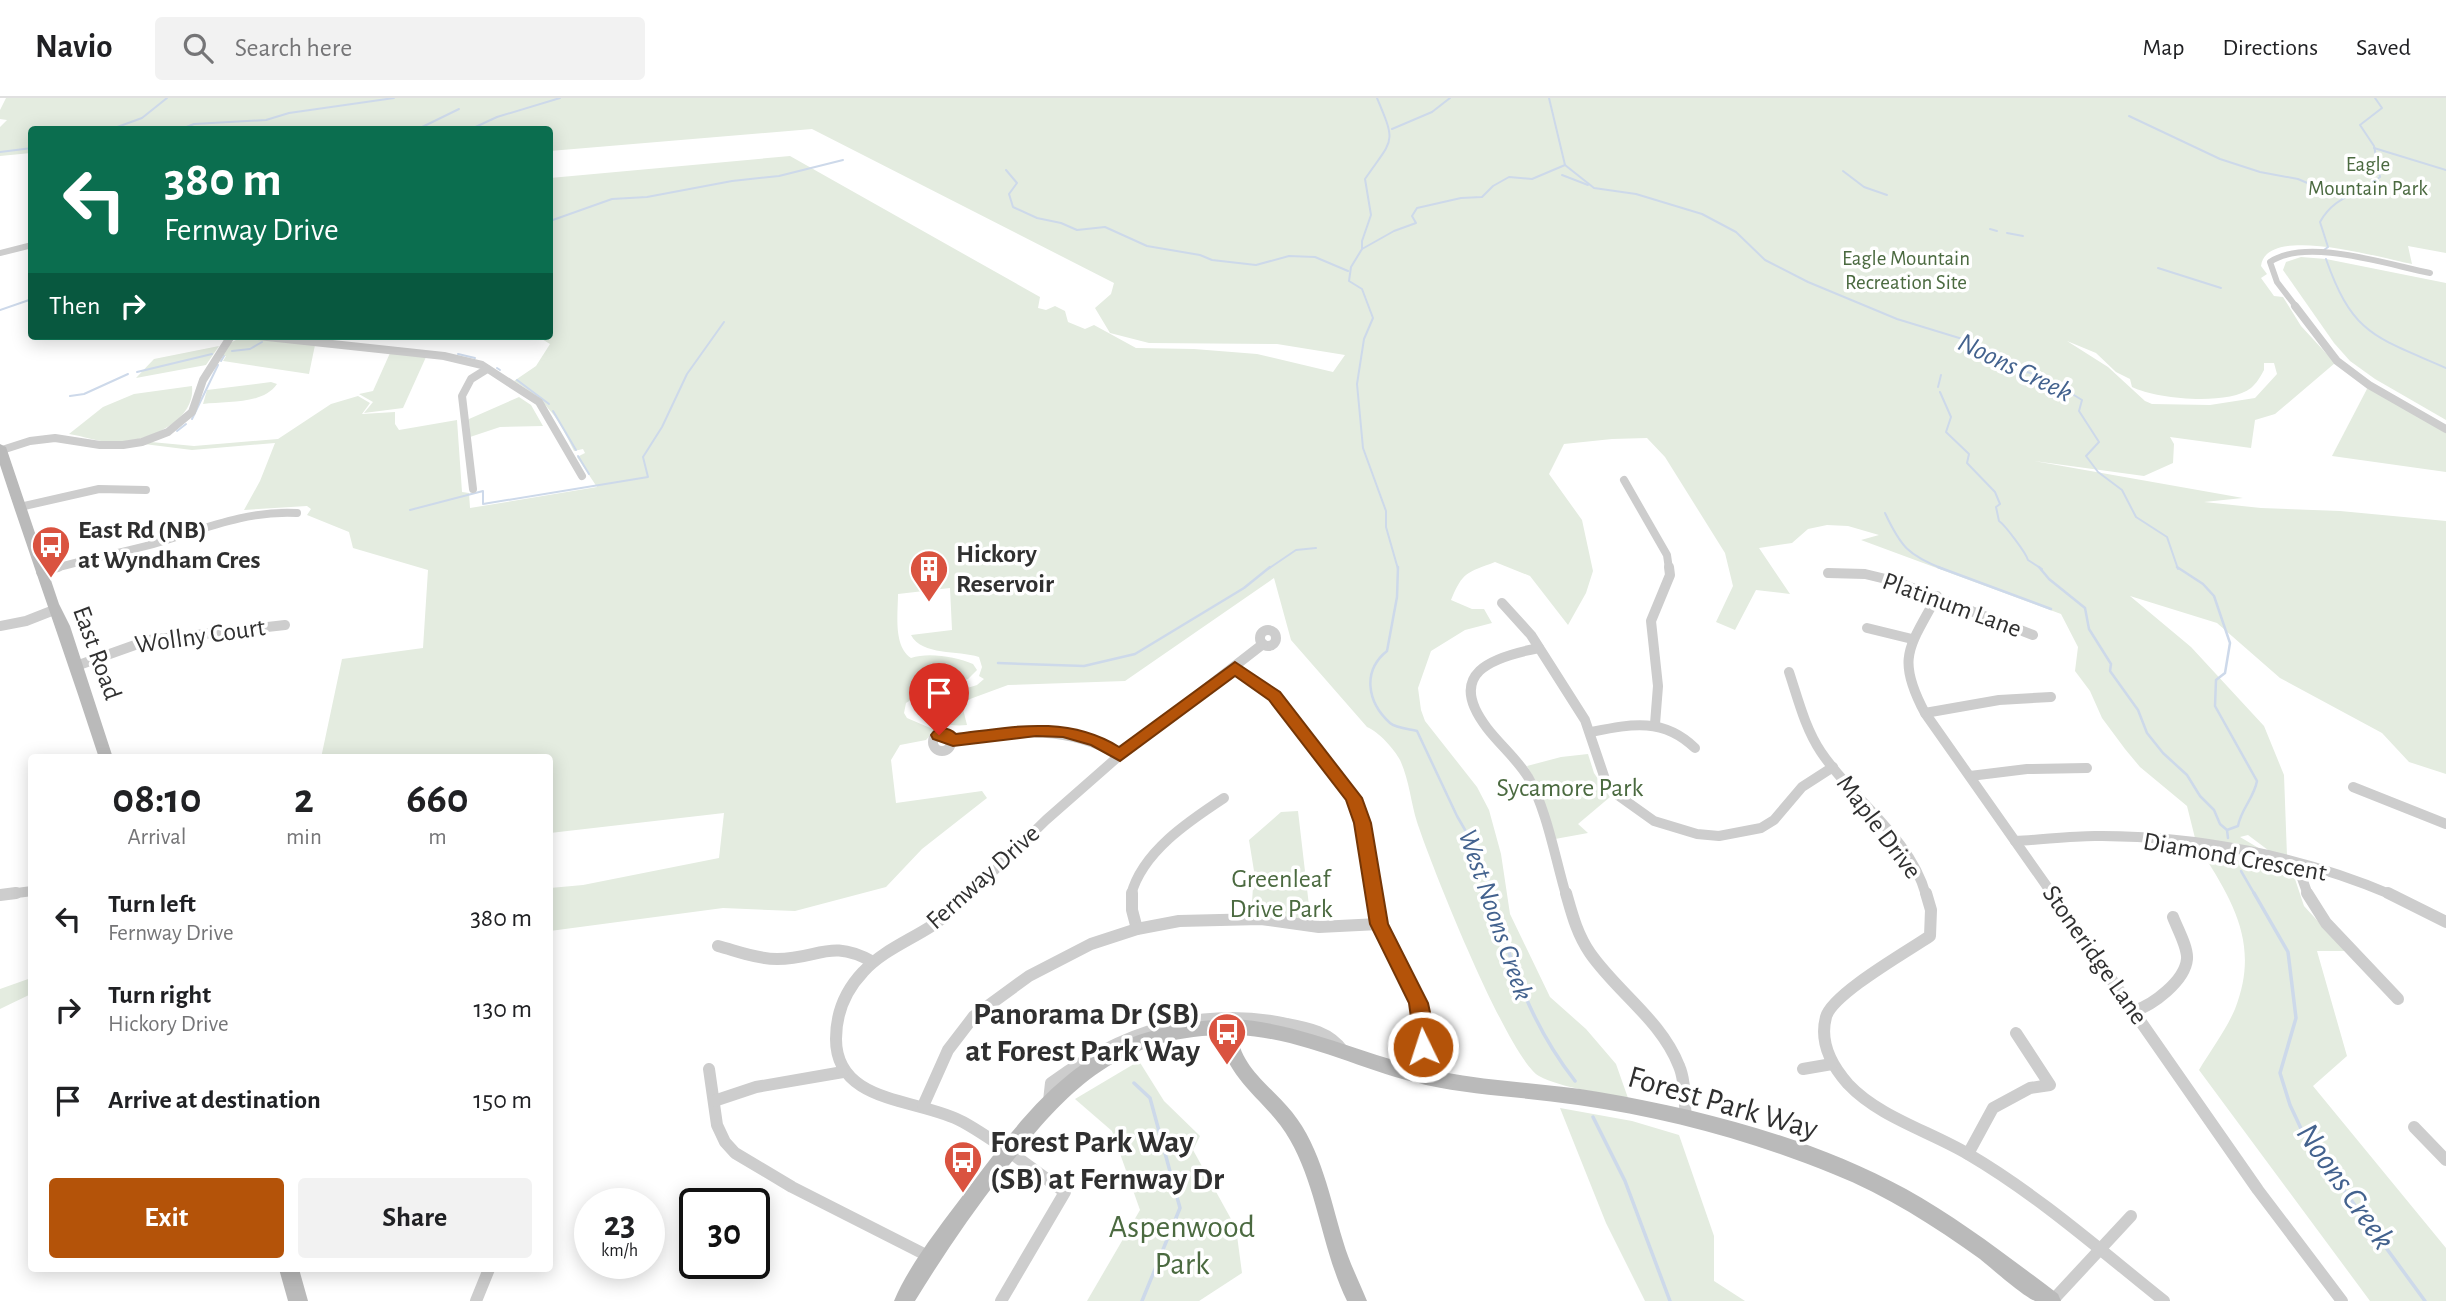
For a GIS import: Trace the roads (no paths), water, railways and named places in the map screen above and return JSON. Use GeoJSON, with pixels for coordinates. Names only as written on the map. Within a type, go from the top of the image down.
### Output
{"type":"FeatureCollection","features":[{"type":"Feature","properties":{"kind":"street"},"geometry":{"type":"LineString","coordinates":[[0,253],[28,246]]}},
{"type":"Feature","properties":{"kind":"street"},"geometry":{"type":"LineString","coordinates":[[2430,273],[2305,251],[2279,254],[2273,257],[2270,264],[2277,282],[2332,356],[2362,381],[2446,429]]}},
{"type":"Feature","properties":{"kind":"street"},"geometry":{"type":"LineString","coordinates":[[1,449],[55,438],[107,446],[123,445],[142,442],[168,432],[192,412],[203,380],[228,340]]}},
{"type":"Feature","properties":{"kind":"street"},"geometry":{"type":"LineString","coordinates":[[294,340],[456,358],[487,369],[539,402],[582,476]]}},
{"type":"Feature","properties":{"kind":"street"},"geometry":{"type":"LineString","coordinates":[[473,489],[462,396],[471,379],[487,369]]}},
{"type":"Feature","properties":{"kind":"street","name":"East Road"},"geometry":{"type":"LineString","coordinates":[[1,449],[105,754]]}},
{"type":"Feature","properties":{"kind":"street"},"geometry":{"type":"LineString","coordinates":[[1624,480],[1670,562],[1668,580],[1651,621],[1658,682],[1655,724]]}},
{"type":"Feature","properties":{"kind":"street"},"geometry":{"type":"LineString","coordinates":[[20,507],[68,494],[133,488],[146,490]]}},
{"type":"Feature","properties":{"kind":"street"},"geometry":{"type":"LineString","coordinates":[[41,572],[160,542],[235,516],[284,511],[297,513]]}},
{"type":"Feature","properties":{"kind":"street","name":"Platinum Lane"},"geometry":{"type":"LineString","coordinates":[[1828,573],[1865,574],[1937,596],[2033,635]]}},
{"type":"Feature","properties":{"kind":"street","name":"Stoneridge Lane"},"geometry":{"type":"LineString","coordinates":[[1937,596],[1912,639],[1905,660],[1909,687],[2258,1190],[2342,1301]]}},
{"type":"Feature","properties":{"kind":"street"},"geometry":{"type":"LineString","coordinates":[[1502,603],[1513,612],[1539,648],[1591,732],[1604,778],[1633,808],[1659,824],[1683,832],[1714,836],[1742,834],[1764,827],[1779,817],[1800,788],[1833,767]]}},
{"type":"Feature","properties":{"kind":"street"},"geometry":{"type":"LineString","coordinates":[[0,626],[26,621],[54,610]]}},
{"type":"Feature","properties":{"kind":"street","name":"Wollny Court"},"geometry":{"type":"LineString","coordinates":[[76,666],[149,640],[285,625]]}},
{"type":"Feature","properties":{"kind":"street"},"geometry":{"type":"LineString","coordinates":[[1867,628],[1912,639]]}},
{"type":"Feature","properties":{"kind":"street","name":"Fernway Drive"},"geometry":{"type":"LineString","coordinates":[[843,1072],[835,1034],[839,1009],[851,986],[873,962],[933,925],[962,902],[1046,820],[1120,755],[1263,644]]}},
{"type":"Feature","properties":{"kind":"street"},"geometry":{"type":"LineString","coordinates":[[1539,648],[1501,657],[1485,664],[1470,686],[1470,700],[1477,715],[1523,769],[1536,793],[1579,935],[1590,956],[1659,1030],[1680,1066],[1686,1119]]}},
{"type":"Feature","properties":{"kind":"street"},"geometry":{"type":"LineString","coordinates":[[1235,668],[1275,696],[1353,798],[1362,823],[1379,924],[1420,1010],[1424,1035],[1420,1076]]}},
{"type":"Feature","properties":{"kind":"street","name":"Maple Drive"},"geometry":{"type":"LineString","coordinates":[[1789,672],[1807,728],[1833,767],[1907,858],[1930,901],[1933,922],[1930,936],[1839,997],[1826,1015],[1824,1041],[1832,1064],[1850,1086],[1872,1104],[1968,1154],[2036,1199],[2164,1301]]}},
{"type":"Feature","properties":{"kind":"street"},"geometry":{"type":"LineString","coordinates":[[1925,713],[1999,700],[2051,697]]}},
{"type":"Feature","properties":{"kind":"street"},"geometry":{"type":"LineString","coordinates":[[1591,732],[1633,723],[1655,724],[1686,737],[1695,748]]}},
{"type":"Feature","properties":{"kind":"street"},"geometry":{"type":"LineString","coordinates":[[953,740],[1049,730],[1096,740],[1120,755]]}},
{"type":"Feature","properties":{"kind":"street"},"geometry":{"type":"LineString","coordinates":[[1970,776],[2027,769],[2087,768]]}},
{"type":"Feature","properties":{"kind":"street"},"geometry":{"type":"LineString","coordinates":[[2353,787],[2446,824]]}},
{"type":"Feature","properties":{"kind":"street"},"geometry":{"type":"LineString","coordinates":[[1137,929],[1130,900],[1138,876],[1179,832],[1224,798]]}},
{"type":"Feature","properties":{"kind":"street","name":"Diamond Crescent"},"geometry":{"type":"LineString","coordinates":[[2015,841],[2104,836],[2165,841],[2297,864],[2364,881],[2428,910],[2446,922]]}},
{"type":"Feature","properties":{"kind":"street"},"geometry":{"type":"LineString","coordinates":[[2297,864],[2314,909],[2333,933],[2382,977],[2398,999]]}},
{"type":"Feature","properties":{"kind":"street"},"geometry":{"type":"LineString","coordinates":[[0,895],[28,892]]}},
{"type":"Feature","properties":{"kind":"street"},"geometry":{"type":"LineString","coordinates":[[2134,1011],[2149,1006],[2183,973],[2188,957],[2173,917]]}},
{"type":"Feature","properties":{"kind":"street"},"geometry":{"type":"LineString","coordinates":[[923,1105],[948,1050],[974,1016],[1040,970],[1091,944],[1137,929],[1179,921],[1261,919],[1319,927],[1379,924]]}},
{"type":"Feature","properties":{"kind":"street"},"geometry":{"type":"LineString","coordinates":[[718,946],[777,959],[830,948],[846,948],[873,962]]}},
{"type":"Feature","properties":{"kind":"street","name":"Forest Park Way"},"geometry":{"type":"LineString","coordinates":[[1049,1101],[1050,1084],[1099,1050],[1143,1031],[1189,1020],[1238,1017],[1288,1023],[1334,1038],[1343,1051]]}},
{"type":"Feature","properties":{"kind":"street"},"geometry":{"type":"LineString","coordinates":[[1227,1027],[1229,1048],[1238,1066],[1282,1113],[1301,1143],[1341,1266],[1357,1301]]}},
{"type":"Feature","properties":{"kind":"street","name":"Forest Park Way"},"geometry":{"type":"LineString","coordinates":[[904,1301],[930,1257],[1049,1101],[1092,1066],[1130,1046],[1185,1030],[1227,1027],[1279,1031],[1420,1076],[1591,1098],[1686,1119],[1797,1152],[1873,1182],[1949,1226],[2052,1301]]}},
{"type":"Feature","properties":{"kind":"street"},"geometry":{"type":"LineString","coordinates":[[1968,1154],[1993,1108],[2030,1088],[2050,1085],[2016,1033]]}},
{"type":"Feature","properties":{"kind":"street"},"geometry":{"type":"LineString","coordinates":[[1803,1069],[1832,1064]]}},
{"type":"Feature","properties":{"kind":"street"},"geometry":{"type":"LineString","coordinates":[[709,1069],[721,1135],[741,1158],[811,1199],[891,1235],[930,1257]]}},
{"type":"Feature","properties":{"kind":"street"},"geometry":{"type":"LineString","coordinates":[[714,1101],[756,1087],[843,1072],[866,1090],[880,1096],[923,1105],[963,1122],[1009,1151],[1065,1192],[1001,1301]]}},
{"type":"Feature","properties":{"kind":"street"},"geometry":{"type":"LineString","coordinates":[[2414,1127],[2446,1160]]}},
{"type":"Feature","properties":{"kind":"street"},"geometry":{"type":"LineString","coordinates":[[2052,1301],[2131,1216]]}},
{"type":"Feature","properties":{"kind":"street"},"geometry":{"type":"LineString","coordinates":[[290,1272],[298,1301]]}},
{"type":"Feature","properties":{"kind":"street"},"geometry":{"type":"LineString","coordinates":[[476,1301],[488,1272]]}},
{"type":"Feature","properties":{"kind":"waterway"},"geometry":{"type":"LineString","coordinates":[[120,126],[142,118],[167,98]]}},
{"type":"Feature","properties":{"kind":"waterway"},"geometry":{"type":"LineString","coordinates":[[189,126],[266,120],[289,113],[394,98]]}},
{"type":"Feature","properties":{"kind":"waterway"},"geometry":{"type":"LineString","coordinates":[[478,126],[497,117],[560,98]]}},
{"type":"Feature","properties":{"kind":"waterway","name":"West Noons Creek"},"geometry":{"type":"LineString","coordinates":[[1362,249],[1371,215],[1365,179],[1389,141],[1388,125],[1377,98]]}},
{"type":"Feature","properties":{"kind":"waterway"},"geometry":{"type":"LineString","coordinates":[[1392,129],[1432,112],[1450,98]]}},
{"type":"Feature","properties":{"kind":"waterway","name":"Noons Creek"},"geometry":{"type":"LineString","coordinates":[[1549,98],[1565,165]]}},
{"type":"Feature","properties":{"kind":"waterway"},"geometry":{"type":"LineString","coordinates":[[2374,148],[2360,125],[2382,108],[2375,98]]}},
{"type":"Feature","properties":{"kind":"waterway"},"geometry":{"type":"LineString","coordinates":[[424,126],[459,109]]}},
{"type":"Feature","properties":{"kind":"waterway"},"geometry":{"type":"LineString","coordinates":[[2129,116],[2220,159],[2260,172],[2298,179],[2340,197]]}},
{"type":"Feature","properties":{"kind":"waterway"},"geometry":{"type":"LineString","coordinates":[[0,152],[28,148]]}},
{"type":"Feature","properties":{"kind":"waterway"},"geometry":{"type":"LineString","coordinates":[[2324,250],[2328,247],[2320,222],[2326,213],[2332,206],[2380,177],[2374,148]]}},
{"type":"Feature","properties":{"kind":"waterway"},"geometry":{"type":"LineString","coordinates":[[2374,148],[2446,170]]}},
{"type":"Feature","properties":{"kind":"waterway"},"geometry":{"type":"LineString","coordinates":[[553,220],[612,199],[647,197],[732,181],[779,176],[843,160]]}},
{"type":"Feature","properties":{"kind":"waterway"},"geometry":{"type":"LineString","coordinates":[[1362,249],[1394,231],[1416,223],[1412,216],[1417,208],[1461,198],[1482,197],[1493,186],[1509,177],[1532,179],[1565,165]]}},
{"type":"Feature","properties":{"kind":"waterway","name":"Noons Creek"},"geometry":{"type":"LineString","coordinates":[[1565,165],[1594,188],[1636,194],[1702,214],[1736,232],[1765,260],[1808,282],[1897,319],[1969,341],[2024,371],[2046,378],[2082,400],[2079,411],[2099,442],[2086,456],[2098,472],[2122,490],[2136,517],[2167,537],[2177,567]]}},
{"type":"Feature","properties":{"kind":"waterway"},"geometry":{"type":"LineString","coordinates":[[1006,170],[1017,183],[1009,194],[1013,207],[1037,218],[1061,223],[1077,230],[1105,227],[1147,246],[1200,255],[1212,260],[1256,265],[1289,256],[1315,257],[1348,271]]}},
{"type":"Feature","properties":{"kind":"waterway"},"geometry":{"type":"LineString","coordinates":[[1843,171],[1864,187],[1887,195]]}},
{"type":"Feature","properties":{"kind":"waterway"},"geometry":{"type":"LineString","coordinates":[[1562,175],[1588,185]]}},
{"type":"Feature","properties":{"kind":"waterway"},"geometry":{"type":"LineString","coordinates":[[1990,229],[1997,231]]}},
{"type":"Feature","properties":{"kind":"waterway"},"geometry":{"type":"LineString","coordinates":[[2007,233],[2023,236]]}},
{"type":"Feature","properties":{"kind":"waterway","name":"West Noons Creek"},"geometry":{"type":"LineString","coordinates":[[1362,249],[1351,267],[1349,281],[1362,289],[1373,318],[1364,339],[1357,384],[1363,448],[1386,511],[1386,527],[1398,569]]}},
{"type":"Feature","properties":{"kind":"waterway"},"geometry":{"type":"LineString","coordinates":[[2326,259],[2346,304],[2370,331],[2402,349],[2446,368]]}},
{"type":"Feature","properties":{"kind":"waterway"},"geometry":{"type":"LineString","coordinates":[[2158,268],[2221,288]]}},
{"type":"Feature","properties":{"kind":"waterway"},"geometry":{"type":"LineString","coordinates":[[0,310],[28,300]]}},
{"type":"Feature","properties":{"kind":"waterway"},"geometry":{"type":"LineString","coordinates":[[410,510],[483,491],[483,504],[648,477],[643,457],[662,427],[687,374],[724,322]]}},
{"type":"Feature","properties":{"kind":"waterway"},"geometry":{"type":"LineString","coordinates":[[232,351],[250,349],[262,342]]}},
{"type":"Feature","properties":{"kind":"waterway"},"geometry":{"type":"LineString","coordinates":[[137,372],[212,354]]}},
{"type":"Feature","properties":{"kind":"waterway"},"geometry":{"type":"LineString","coordinates":[[458,354],[475,358]]}},
{"type":"Feature","properties":{"kind":"waterway"},"geometry":{"type":"LineString","coordinates":[[221,361],[224,356]]}},
{"type":"Feature","properties":{"kind":"waterway"},"geometry":{"type":"LineString","coordinates":[[192,419],[218,365]]}},
{"type":"Feature","properties":{"kind":"waterway"},"geometry":{"type":"LineString","coordinates":[[70,396],[84,394],[128,374]]}},
{"type":"Feature","properties":{"kind":"waterway"},"geometry":{"type":"LineString","coordinates":[[1938,387],[1941,375]]}},
{"type":"Feature","properties":{"kind":"waterway"},"geometry":{"type":"LineString","coordinates":[[517,380],[549,404]]}},
{"type":"Feature","properties":{"kind":"waterway"},"geometry":{"type":"LineString","coordinates":[[1940,392],[1951,417],[1946,432],[1969,454],[1967,463],[1995,492],[2000,504],[1996,507],[1999,521],[2028,560],[2039,567]]}},
{"type":"Feature","properties":{"kind":"waterway"},"geometry":{"type":"LineString","coordinates":[[553,411],[576,450]]}},
{"type":"Feature","properties":{"kind":"waterway"},"geometry":{"type":"LineString","coordinates":[[177,431],[186,424]]}},
{"type":"Feature","properties":{"kind":"waterway"},"geometry":{"type":"LineString","coordinates":[[578,456],[589,474]]}},
{"type":"Feature","properties":{"kind":"waterway"},"geometry":{"type":"LineString","coordinates":[[1885,513],[1901,542],[1913,554],[1941,568]]}},
{"type":"Feature","properties":{"kind":"waterway"},"geometry":{"type":"LineString","coordinates":[[1268,569],[1296,550],[1316,548]]}},
{"type":"Feature","properties":{"kind":"waterway"},"geometry":{"type":"LineString","coordinates":[[998,663],[1084,666],[1135,654],[1244,588],[1270,567]]}},
{"type":"Feature","properties":{"kind":"waterway"},"geometry":{"type":"LineString","coordinates":[[2039,567],[2049,579],[2085,608],[2089,629],[2111,664],[2110,671],[2138,710],[2147,733],[2163,753],[2187,775],[2200,796],[2214,810],[2220,824],[2227,830]]}},
{"type":"Feature","properties":{"kind":"waterway","name":"Noons Creek"},"geometry":{"type":"LineString","coordinates":[[2177,567],[2203,584],[2214,596],[2230,643],[2225,673],[2216,680],[2215,706],[2257,781],[2238,826],[2227,830]]}},
{"type":"Feature","properties":{"kind":"waterway"},"geometry":{"type":"LineString","coordinates":[[1941,568],[2051,609]]}},
{"type":"Feature","properties":{"kind":"waterway","name":"West Noons Creek"},"geometry":{"type":"LineString","coordinates":[[1398,569],[1397,597],[1387,651],[1374,668],[1371,677],[1372,696],[1376,706],[1390,723],[1417,731],[1457,816],[1479,854],[1492,895]]}},
{"type":"Feature","properties":{"kind":"waterway","name":"Noons Creek"},"geometry":{"type":"LineString","coordinates":[[2227,830],[2228,838]]}},
{"type":"Feature","properties":{"kind":"waterway","name":"Noons Creek"},"geometry":{"type":"LineString","coordinates":[[2241,871],[2255,895]]}},
{"type":"Feature","properties":{"kind":"waterway","name":"West Noons Creek"},"geometry":{"type":"LineString","coordinates":[[1491,893],[1523,992],[1545,1037],[1575,1081]]}},
{"type":"Feature","properties":{"kind":"waterway","name":"Noons Creek"},"geometry":{"type":"LineString","coordinates":[[2254,893],[2288,952],[2296,1018],[2280,1073],[2290,1105],[2305,1137],[2425,1301]]}},
{"type":"Feature","properties":{"kind":"waterway"},"geometry":{"type":"LineString","coordinates":[[1134,1083],[1150,1098],[1180,1208],[1142,1301]]}},
{"type":"Feature","properties":{"kind":"waterway","name":"West Noons Creek"},"geometry":{"type":"LineString","coordinates":[[1593,1117],[1625,1181],[1670,1301]]}},
{"type":"Feature","properties":{"kind":"place","name":"East Rd (NB) at Wyndham Cres"},"geometry":{"type":"Point","coordinates":[51,579]}},
{"type":"Feature","properties":{"kind":"place","name":"Hickory Reservoir"},"geometry":{"type":"Point","coordinates":[929,603]}},
{"type":"Feature","properties":{"kind":"place","name":"Panorama Dr (SB) at Forest Park Way"},"geometry":{"type":"Point","coordinates":[1227,1066]}},
{"type":"Feature","properties":{"kind":"place","name":"Forest Park Way (SB) at Fernway Dr"},"geometry":{"type":"Point","coordinates":[963,1194]}},
{"type":"Feature","properties":{"kind":"park label","name":"Eagle Mountain Park"},"geometry":{"type":"Point","coordinates":[2368,176]}},
{"type":"Feature","properties":{"kind":"park label","name":"Eagle Mountain Recreation Site"},"geometry":{"type":"Point","coordinates":[1906,270]}},
{"type":"Feature","properties":{"kind":"park label","name":"Sycamore Park"},"geometry":{"type":"Point","coordinates":[1570,788]}},
{"type":"Feature","properties":{"kind":"park label","name":"Greenleaf Drive Park"},"geometry":{"type":"Point","coordinates":[1281,894]}},
{"type":"Feature","properties":{"kind":"park label","name":"Aspenwood Park"},"geometry":{"type":"Point","coordinates":[1182,1246]}}]}
